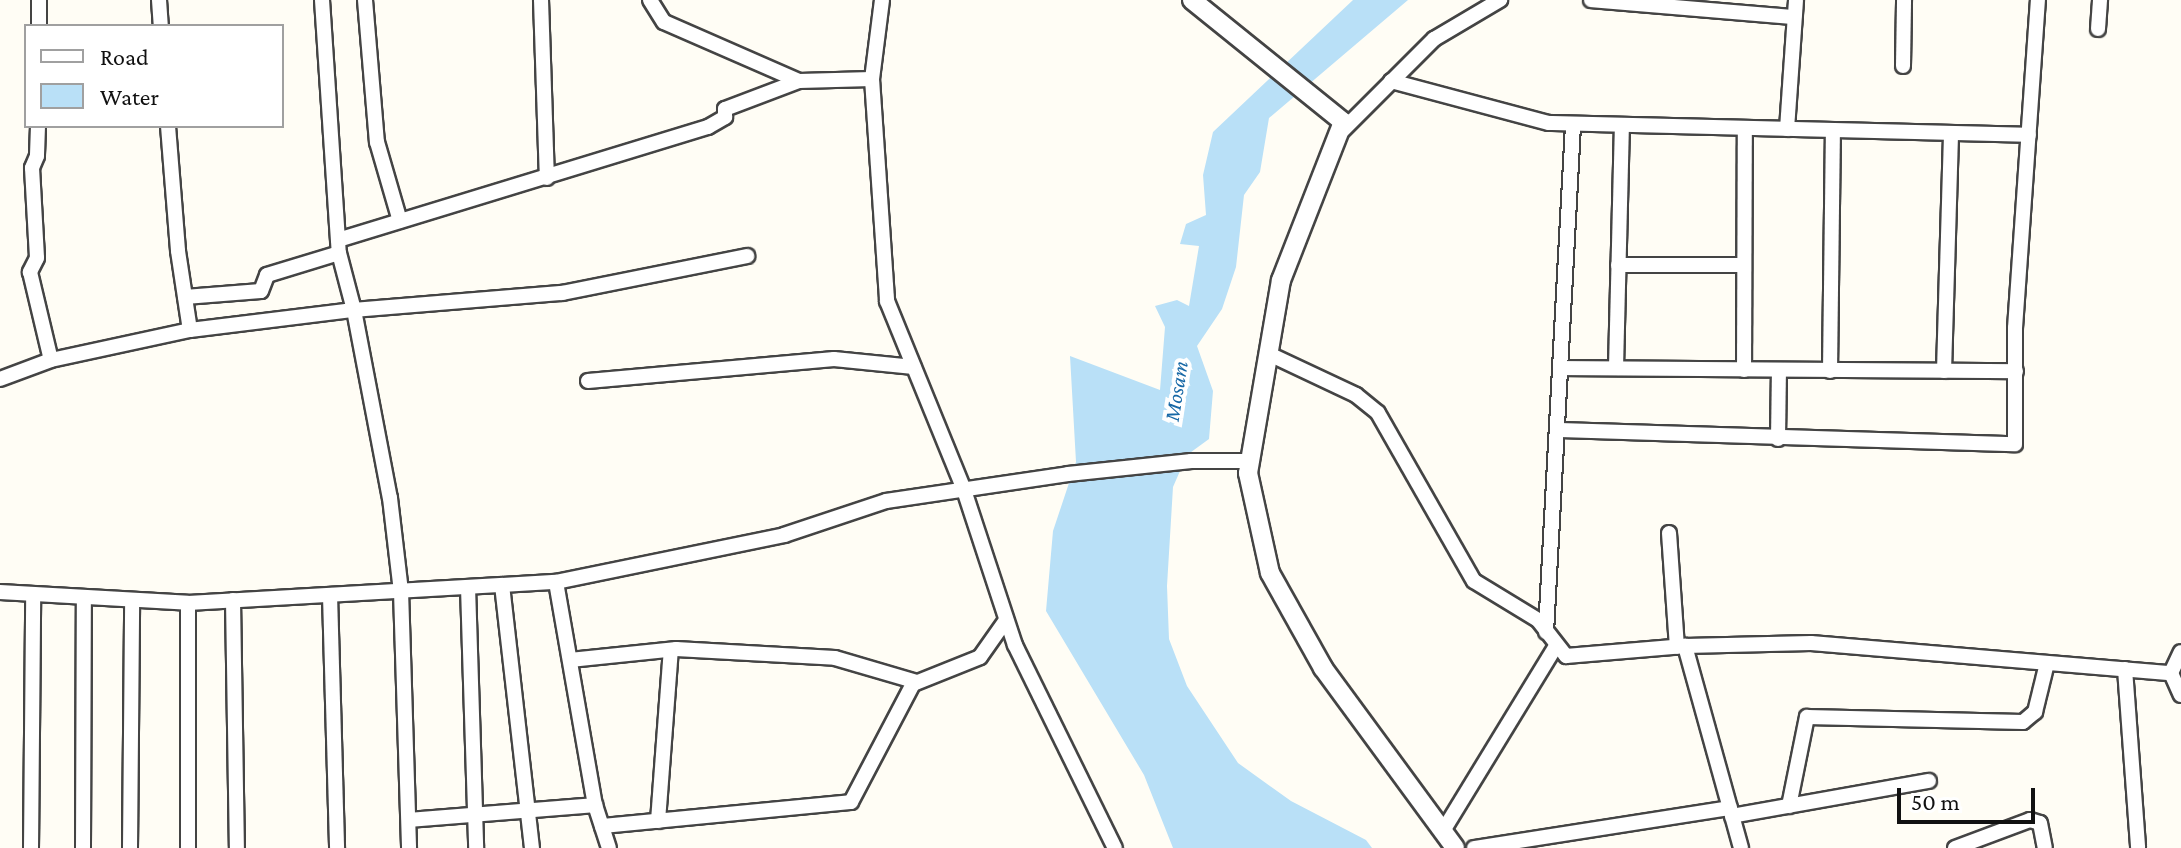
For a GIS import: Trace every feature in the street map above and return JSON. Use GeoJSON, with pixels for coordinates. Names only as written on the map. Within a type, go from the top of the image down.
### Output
{"type":"FeatureCollection","features":[{"type":"Feature","properties":{"kind":"street"},"geometry":{"type":"LineString","coordinates":[[39,0],[39,24]]}},
{"type":"Feature","properties":{"kind":"street"},"geometry":{"type":"LineString","coordinates":[[159,0],[161,24]]}},
{"type":"Feature","properties":{"kind":"street"},"geometry":{"type":"LineString","coordinates":[[322,0],[338,246],[354,310],[401,591],[409,848]]}},
{"type":"Feature","properties":{"kind":"street"},"geometry":{"type":"LineString","coordinates":[[365,0],[377,142],[400,221]]}},
{"type":"Feature","properties":{"kind":"street"},"geometry":{"type":"LineString","coordinates":[[541,0],[547,178]]}},
{"type":"Feature","properties":{"kind":"street"},"geometry":{"type":"LineString","coordinates":[[650,0],[664,22],[799,81]]}},
{"type":"Feature","properties":{"kind":"street"},"geometry":{"type":"LineString","coordinates":[[882,0],[872,79],[887,301],[964,490],[1006,620],[1115,848]]}},
{"type":"Feature","properties":{"kind":"street"},"geometry":{"type":"LineString","coordinates":[[1192,0],[1343,126]]}},
{"type":"Feature","properties":{"kind":"street"},"geometry":{"type":"LineString","coordinates":[[1455,848],[1323,668],[1270,573],[1248,473],[1281,280],[1343,126],[1434,39],[1478,5],[1500,0]]}},
{"type":"Feature","properties":{"kind":"street"},"geometry":{"type":"LineString","coordinates":[[1591,0],[1794,17]]}},
{"type":"Feature","properties":{"kind":"street"},"geometry":{"type":"LineString","coordinates":[[1787,129],[1796,0]]}},
{"type":"Feature","properties":{"kind":"street"},"geometry":{"type":"LineString","coordinates":[[1903,66],[1904,0]]}},
{"type":"Feature","properties":{"kind":"street"},"geometry":{"type":"LineString","coordinates":[[1559,430],[2010,446],[2018,437],[2016,371],[2038,0]]}},
{"type":"Feature","properties":{"kind":"street"},"geometry":{"type":"LineString","coordinates":[[2098,29],[2100,0]]}},
{"type":"Feature","properties":{"kind":"street"},"geometry":{"type":"LineString","coordinates":[[185,297],[261,291],[267,275],[400,221],[708,127],[725,117],[725,109],[799,81],[872,79]]}},
{"type":"Feature","properties":{"kind":"street"},"geometry":{"type":"LineString","coordinates":[[1391,81],[1529,120],[1573,125],[2029,135]]}},
{"type":"Feature","properties":{"kind":"street"},"geometry":{"type":"LineString","coordinates":[[1546,632],[1563,368],[1573,125]]}},
{"type":"Feature","properties":{"kind":"street"},"geometry":{"type":"LineString","coordinates":[[1616,368],[1622,126]]}},
{"type":"Feature","properties":{"kind":"street"},"geometry":{"type":"LineString","coordinates":[[38,128],[37,156],[32,168],[37,258],[30,272],[51,360]]}},
{"type":"Feature","properties":{"kind":"street"},"geometry":{"type":"LineString","coordinates":[[168,128],[190,330]]}},
{"type":"Feature","properties":{"kind":"street"},"geometry":{"type":"LineString","coordinates":[[1744,370],[1745,129]]}},
{"type":"Feature","properties":{"kind":"street"},"geometry":{"type":"LineString","coordinates":[[1830,371],[1833,130]]}},
{"type":"Feature","properties":{"kind":"street"},"geometry":{"type":"LineString","coordinates":[[1944,371],[1951,133]]}},
{"type":"Feature","properties":{"kind":"street"},"geometry":{"type":"LineString","coordinates":[[0,379],[51,360],[190,330],[354,310],[562,293],[747,256]]}},
{"type":"Feature","properties":{"kind":"street"},"geometry":{"type":"LineString","coordinates":[[1618,265],[1744,265]]}},
{"type":"Feature","properties":{"kind":"street"},"geometry":{"type":"LineString","coordinates":[[1269,354],[1356,395],[1378,413],[1474,581],[1538,620],[1566,656],[1681,646],[1811,643],[2171,673]]}},
{"type":"Feature","properties":{"kind":"street"},"geometry":{"type":"LineString","coordinates":[[588,381],[834,359],[914,367]]}},
{"type":"Feature","properties":{"kind":"street"},"geometry":{"type":"LineString","coordinates":[[1563,368],[2016,371]]}},
{"type":"Feature","properties":{"kind":"street"},"geometry":{"type":"LineString","coordinates":[[1778,439],[1779,370]]}},
{"type":"Feature","properties":{"kind":"street"},"geometry":{"type":"LineString","coordinates":[[0,592],[188,603],[556,582],[784,535],[886,501],[1068,474],[1191,461],[1250,461]]}},
{"type":"Feature","properties":{"kind":"street"},"geometry":{"type":"LineString","coordinates":[[1669,533],[1681,646],[1741,848]]}},
{"type":"Feature","properties":{"kind":"street"},"geometry":{"type":"LineString","coordinates":[[556,582],[595,805],[609,848]]}},
{"type":"Feature","properties":{"kind":"street"},"geometry":{"type":"LineString","coordinates":[[502,585],[532,848]]}},
{"type":"Feature","properties":{"kind":"street"},"geometry":{"type":"LineString","coordinates":[[468,587],[476,848]]}},
{"type":"Feature","properties":{"kind":"street"},"geometry":{"type":"LineString","coordinates":[[31,848],[33,594]]}},
{"type":"Feature","properties":{"kind":"street"},"geometry":{"type":"LineString","coordinates":[[330,595],[337,848]]}},
{"type":"Feature","properties":{"kind":"street"},"geometry":{"type":"LineString","coordinates":[[83,848],[84,597]]}},
{"type":"Feature","properties":{"kind":"street"},"geometry":{"type":"LineString","coordinates":[[130,848],[132,600]]}},
{"type":"Feature","properties":{"kind":"street"},"geometry":{"type":"LineString","coordinates":[[233,600],[237,848]]}},
{"type":"Feature","properties":{"kind":"street"},"geometry":{"type":"LineString","coordinates":[[188,603],[188,848]]}},
{"type":"Feature","properties":{"kind":"street"},"geometry":{"type":"LineString","coordinates":[[570,660],[671,650],[844,660],[917,682],[980,657],[1006,620]]}},
{"type":"Feature","properties":{"kind":"street"},"geometry":{"type":"LineString","coordinates":[[1443,831],[1556,646]]}},
{"type":"Feature","properties":{"kind":"street"},"geometry":{"type":"LineString","coordinates":[[658,821],[671,650]]}},
{"type":"Feature","properties":{"kind":"street"},"geometry":{"type":"LineString","coordinates":[[2181,652],[2171,673],[2181,695]]}},
{"type":"Feature","properties":{"kind":"street"},"geometry":{"type":"LineString","coordinates":[[1789,806],[1807,717],[2023,722],[2035,712],[2047,663]]}},
{"type":"Feature","properties":{"kind":"street"},"geometry":{"type":"LineString","coordinates":[[2125,669],[2138,848]]}},
{"type":"Feature","properties":{"kind":"street"},"geometry":{"type":"LineString","coordinates":[[602,826],[851,802],[917,682]]}},
{"type":"Feature","properties":{"kind":"street"},"geometry":{"type":"LineString","coordinates":[[1474,848],[1789,806],[1929,781]]}},
{"type":"Feature","properties":{"kind":"street"},"geometry":{"type":"LineString","coordinates":[[409,820],[595,805]]}},
{"type":"Feature","properties":{"kind":"street"},"geometry":{"type":"LineString","coordinates":[[1955,848],[2030,820],[2040,823],[2045,848]]}},
{"type":"Feature","properties":{"kind":"water","name":"Mosam"},"geometry":{"type":"Polygon","coordinates":[[[1353,0],[1408,0],[1269,118],[1260,172],[1244,195],[1236,267],[1222,309],[1197,346],[1213,391],[1209,439],[1187,455],[1173,487],[1167,586],[1169,639],[1187,686],[1238,763],[1291,801],[1366,840],[1372,848],[1173,848],[1144,775],[1046,611],[1053,531],[1076,462],[1070,356],[1160,390],[1165,327],[1155,306],[1177,300],[1189,306],[1199,246],[1180,244],[1186,224],[1206,215],[1203,175],[1213,132],[1353,0]]]}}]}
